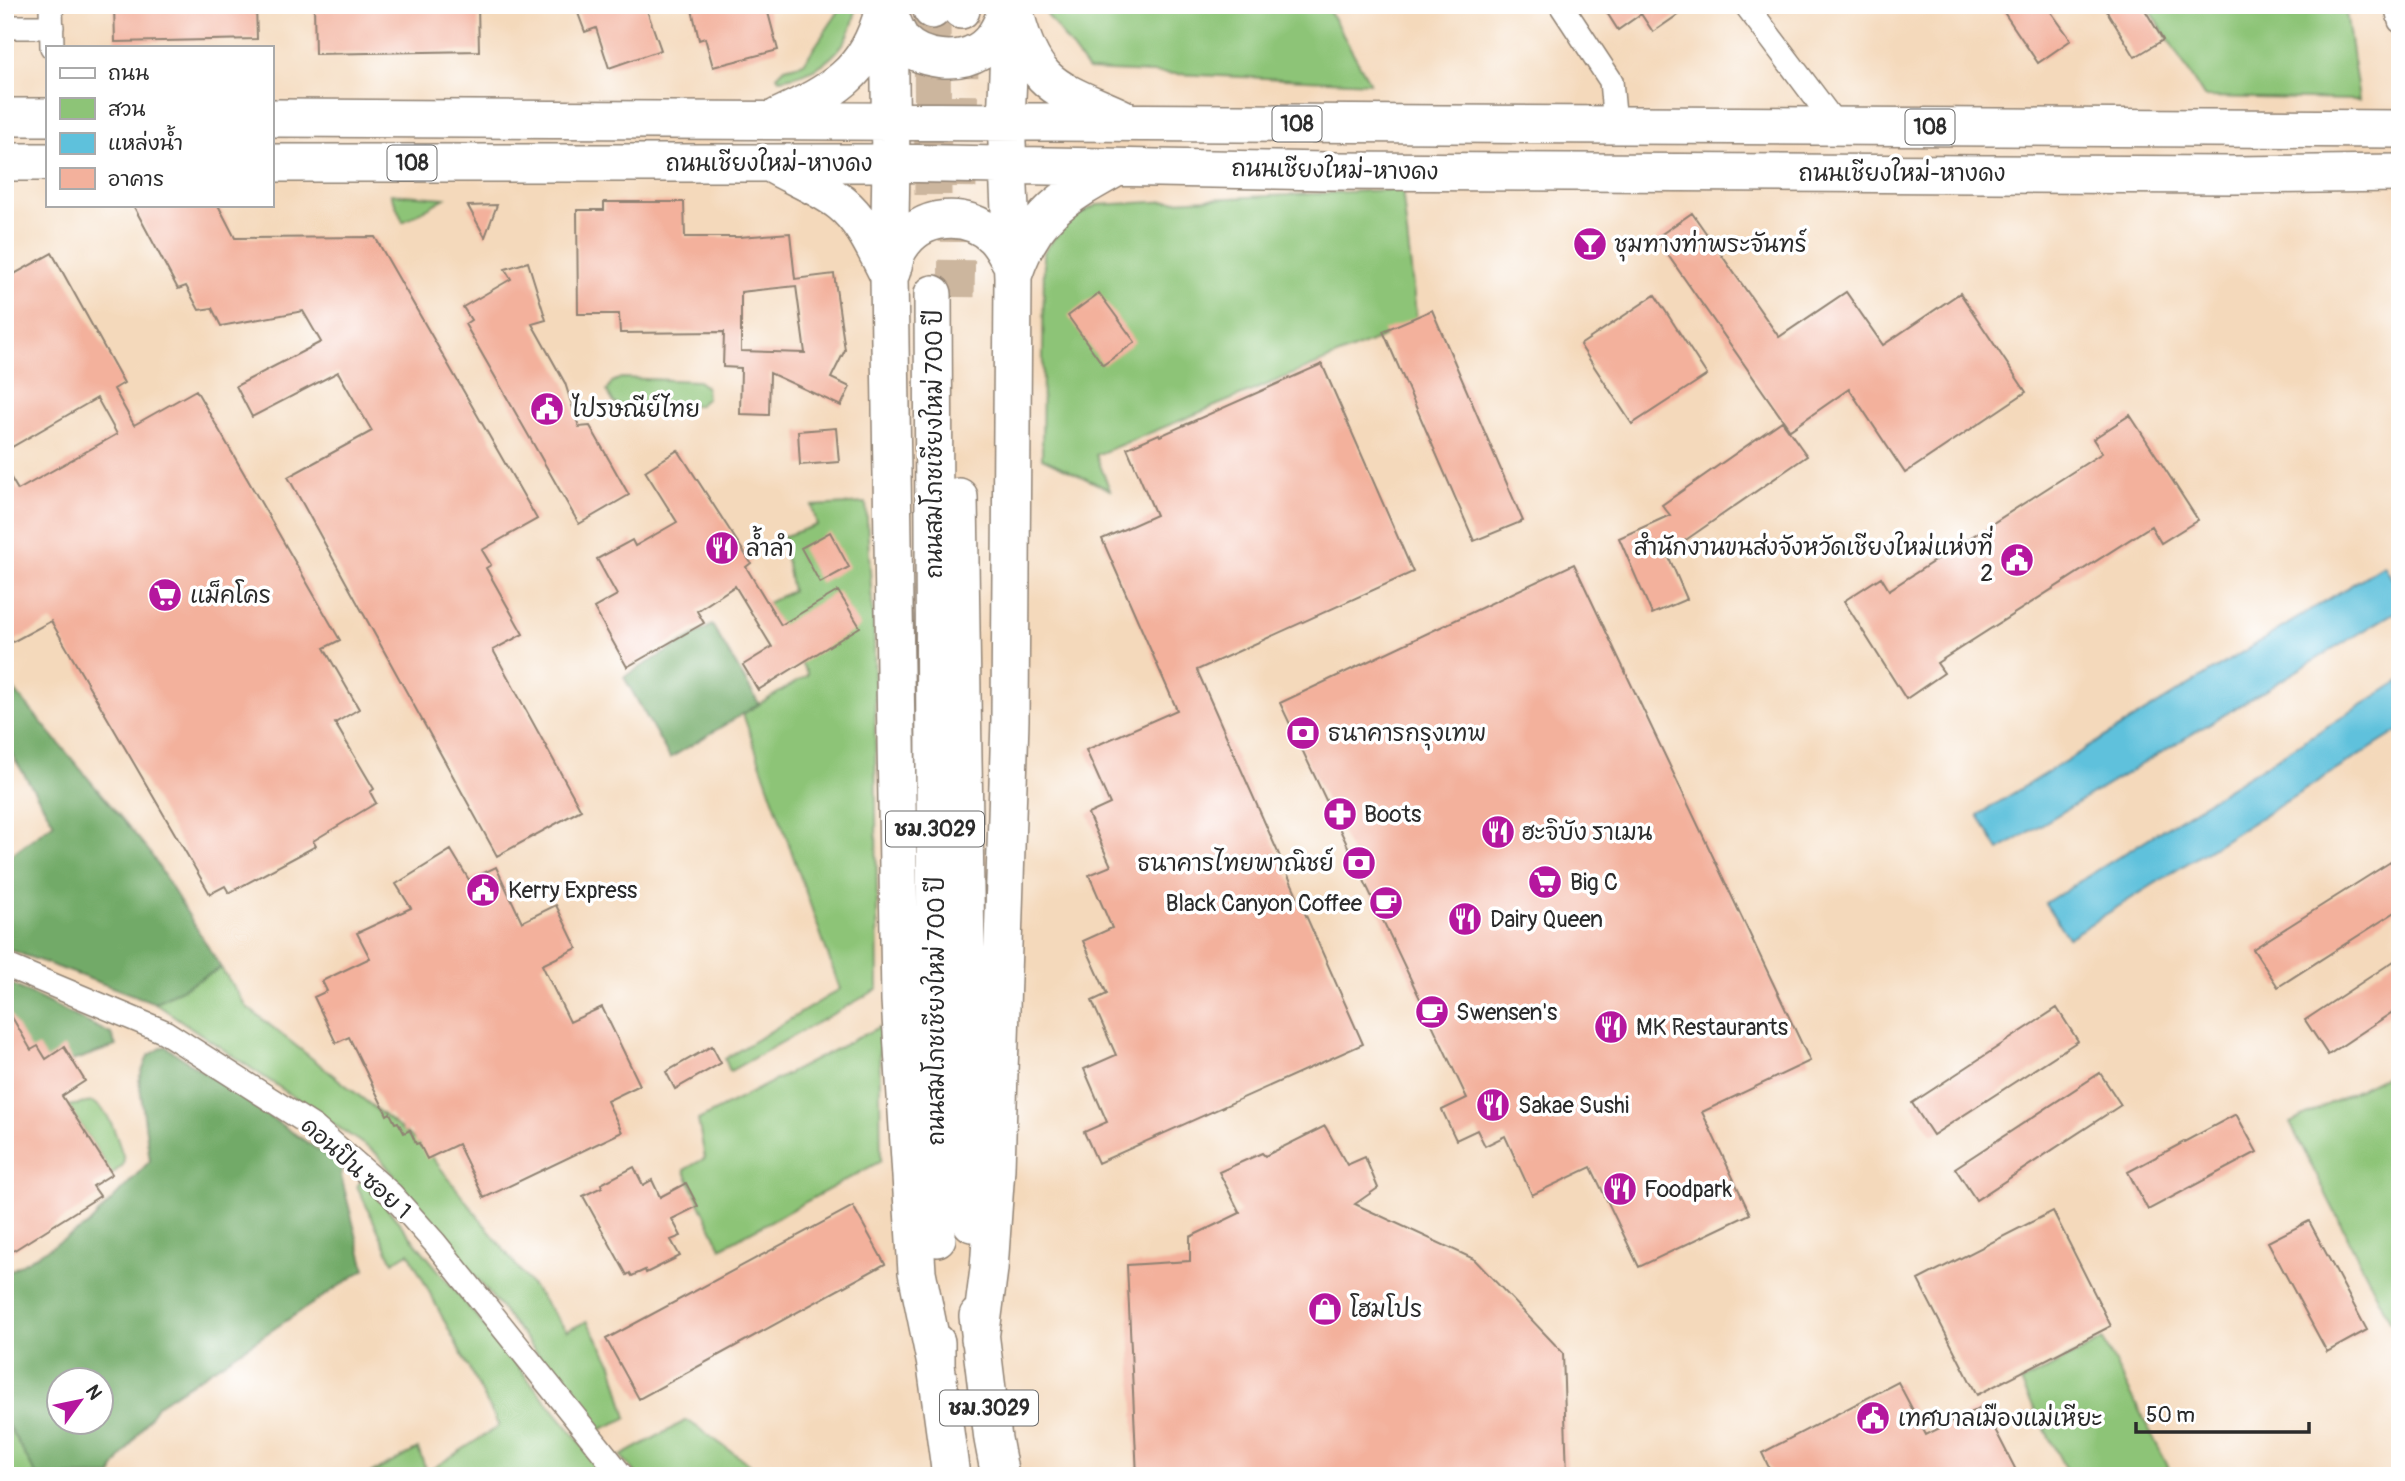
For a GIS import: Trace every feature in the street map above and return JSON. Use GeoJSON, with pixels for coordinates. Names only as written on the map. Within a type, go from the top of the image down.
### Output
{"type":"FeatureCollection","features":[{"type":"Feature","properties":{"kind":"main road"},"geometry":{"type":"LineString","coordinates":[[887,8],[895,30],[905,44],[918,52],[937,58],[959,59],[980,51],[997,33],[1011,5]]}},
{"type":"Feature","properties":{"kind":"main road"},"geometry":{"type":"LineString","coordinates":[[980,1339],[989,1269],[996,1168],[1010,720],[1012,271],[1006,121],[1011,5]]}},
{"type":"Feature","properties":{"kind":"main road"},"geometry":{"type":"LineString","coordinates":[[1011,5],[1022,37],[1044,76],[1065,91],[1134,123]]}},
{"type":"Feature","properties":{"kind":"main road"},"geometry":{"type":"LineString","coordinates":[[771,120],[815,99],[843,81],[869,49],[887,8]]}},
{"type":"Feature","properties":{"kind":"main road"},"geometry":{"type":"LineString","coordinates":[[887,8],[900,1000],[917,1272],[936,1365]]}},
{"type":"Feature","properties":{"kind":"main road"},"geometry":{"type":"LineString","coordinates":[[5,117],[46,117]]}},
{"type":"Feature","properties":{"kind":"main road","name":"ถนนเชียงใหม่-หางดง"},"geometry":{"type":"LineString","coordinates":[[273,118],[2400,129]]}},
{"type":"Feature","properties":{"kind":"main road"},"geometry":{"type":"LineString","coordinates":[[5,162],[46,162]]}},
{"type":"Feature","properties":{"kind":"main road","name":"ถนนเชียงใหม่-หางดง"},"geometry":{"type":"LineString","coordinates":[[273,163],[891,163],[1326,171],[2221,175],[2400,173]]}},
{"type":"Feature","properties":{"kind":"main road"},"geometry":{"type":"LineString","coordinates":[[769,163],[840,202],[871,241],[890,277]]}},
{"type":"Feature","properties":{"kind":"main road"},"geometry":{"type":"LineString","coordinates":[[1012,271],[1026,241],[1048,213],[1070,195],[1117,167]]}},
{"type":"Feature","properties":{"kind":"main road"},"geometry":{"type":"LineString","coordinates":[[890,277],[899,249],[908,236],[922,225],[950,219],[978,226],[997,239],[1012,271]]}},
{"type":"Feature","properties":{"kind":"main road","name":"ถนนสมโภชเชียงใหม่ 700 ปี"},"geometry":{"type":"LineString","coordinates":[[951,1476],[936,1365],[945,295],[973,1248],[980,1339],[1000,1476]]}},
{"type":"Feature","properties":{"kind":"street"},"geometry":{"type":"LineString","coordinates":[[1561,5],[1611,81],[1615,125]]}},
{"type":"Feature","properties":{"kind":"street"},"geometry":{"type":"LineString","coordinates":[[1746,5],[1837,126]]}},
{"type":"Feature","properties":{"kind":"street"},"geometry":{"type":"LineString","coordinates":[[2396,5],[2400,21]]}},
{"type":"Feature","properties":{"kind":"street"},"geometry":{"type":"LineString","coordinates":[[5,27],[52,26]]}},
{"type":"Feature","properties":{"kind":"street","name":"ดอนปิน ซอย 1"},"geometry":{"type":"LineString","coordinates":[[5,965],[165,1032],[314,1127],[391,1194],[435,1244],[622,1476]]}},
{"type":"Feature","properties":{"kind":"green space"},"geometry":{"type":"Polygon","coordinates":[[[843,5],[856,5],[849,34],[841,46],[821,65],[779,79],[777,76],[785,68],[804,63],[843,5]]]}},
{"type":"Feature","properties":{"kind":"green space"},"geometry":{"type":"Polygon","coordinates":[[[1040,5],[1326,5],[1370,83],[1088,70],[1040,5]]]}},
{"type":"Feature","properties":{"kind":"green space"},"geometry":{"type":"Polygon","coordinates":[[[2147,5],[2345,5],[2359,100],[2204,97],[2147,5]]]}},
{"type":"Feature","properties":{"kind":"green space"},"geometry":{"type":"Polygon","coordinates":[[[1402,189],[1417,323],[1096,455],[1110,490],[1042,458],[1044,252],[1061,230],[1074,219],[1097,205],[1402,189]]]}},
{"type":"Feature","properties":{"kind":"green space"},"geometry":{"type":"Polygon","coordinates":[[[391,194],[445,198],[403,222],[391,194]]]}},
{"type":"Feature","properties":{"kind":"green space"},"geometry":{"type":"Polygon","coordinates":[[[621,378],[698,381],[706,387],[707,398],[699,405],[620,406],[614,403],[607,391],[612,382],[621,378]]]}},
{"type":"Feature","properties":{"kind":"green space"},"geometry":{"type":"Polygon","coordinates":[[[866,503],[874,637],[878,989],[730,1071],[725,1059],[840,989],[743,714],[808,675],[767,603],[792,591],[782,537],[817,525],[812,506],[866,503]]]}},
{"type":"Feature","properties":{"kind":"green space"},"geometry":{"type":"Polygon","coordinates":[[[712,625],[759,704],[670,758],[624,677],[712,625]]]}},
{"type":"Feature","properties":{"kind":"green space"},"geometry":{"type":"Polygon","coordinates":[[[5,672],[15,691],[149,851],[221,968],[155,1003],[5,948],[5,859],[54,823],[5,743],[5,672]]]}},
{"type":"Feature","properties":{"kind":"green space"},"geometry":{"type":"Polygon","coordinates":[[[221,968],[247,1007],[425,1148],[567,1331],[587,1321],[612,1364],[627,1418],[599,1430],[376,1153],[155,1003],[221,968]]]}},
{"type":"Feature","properties":{"kind":"green space"},"geometry":{"type":"Polygon","coordinates":[[[5,981],[111,1034],[116,1046],[5,1084],[5,981]]]}},
{"type":"Feature","properties":{"kind":"green space"},"geometry":{"type":"Polygon","coordinates":[[[879,1027],[881,1161],[721,1248],[684,1170],[705,1158],[698,1120],[879,1027]]]}},
{"type":"Feature","properties":{"kind":"green space"},"geometry":{"type":"Polygon","coordinates":[[[165,1046],[342,1166],[341,1176],[365,1269],[158,1405],[113,1470],[112,1476],[37,1476],[5,1420],[5,1274],[88,1225],[150,1161],[139,1079],[148,1056],[165,1046]]]}},
{"type":"Feature","properties":{"kind":"green space"},"geometry":{"type":"Polygon","coordinates":[[[2400,1069],[2400,1341],[2290,1123],[2400,1069]]]}},
{"type":"Feature","properties":{"kind":"green space"},"geometry":{"type":"Polygon","coordinates":[[[92,1102],[109,1118],[124,1158],[123,1165],[112,1174],[68,1106],[92,1102]]]}},
{"type":"Feature","properties":{"kind":"green space"},"geometry":{"type":"Polygon","coordinates":[[[363,1179],[608,1476],[366,1476],[418,1449],[427,1472],[499,1426],[409,1253],[393,1262],[357,1186],[363,1179]]]}},
{"type":"Feature","properties":{"kind":"green space"},"geometry":{"type":"Polygon","coordinates":[[[2103,1340],[2173,1476],[2069,1476],[2021,1383],[2103,1340]]]}},
{"type":"Feature","properties":{"kind":"green space"},"geometry":{"type":"Polygon","coordinates":[[[5,1420],[37,1476],[5,1476],[5,1420]]]}},
{"type":"Feature","properties":{"kind":"green space"},"geometry":{"type":"Polygon","coordinates":[[[687,1420],[766,1476],[638,1476],[621,1456],[687,1420]]]}},
{"type":"Feature","properties":{"kind":"water"},"geometry":{"type":"Polygon","coordinates":[[[2384,565],[2400,593],[2400,609],[1999,850],[1978,815],[2384,565]]]}},
{"type":"Feature","properties":{"kind":"water"},"geometry":{"type":"Polygon","coordinates":[[[2400,681],[2400,730],[2068,938],[2045,903],[2400,681]]]}},
{"type":"Feature","properties":{"kind":"building"},"geometry":{"type":"Polygon","coordinates":[[[114,5],[256,5],[257,39],[115,42],[114,5]]]}},
{"type":"Feature","properties":{"kind":"building"},"geometry":{"type":"Polygon","coordinates":[[[314,5],[478,5],[479,51],[315,54],[314,5]]]}},
{"type":"Feature","properties":{"kind":"building"},"geometry":{"type":"Polygon","coordinates":[[[575,5],[645,5],[661,50],[609,68],[596,28],[585,32],[575,5]]]}},
{"type":"Feature","properties":{"kind":"building"},"geometry":{"type":"Polygon","coordinates":[[[691,5],[766,5],[778,50],[713,67],[705,38],[699,40],[691,5]]]}},
{"type":"Feature","properties":{"kind":"building"},"geometry":{"type":"Polygon","coordinates":[[[1602,5],[1692,5],[1653,32],[1641,14],[1618,30],[1602,5]]]}},
{"type":"Feature","properties":{"kind":"building"},"geometry":{"type":"Polygon","coordinates":[[[1999,5],[2046,5],[2071,40],[2038,63],[1999,5]]]}},
{"type":"Feature","properties":{"kind":"building"},"geometry":{"type":"Polygon","coordinates":[[[2103,5],[2142,5],[2163,40],[2135,57],[2103,5]]]}},
{"type":"Feature","properties":{"kind":"building"},"geometry":{"type":"Polygon","coordinates":[[[604,202],[684,202],[685,237],[790,233],[795,279],[834,274],[845,350],[831,378],[850,387],[841,406],[770,373],[769,415],[740,414],[741,368],[723,367],[724,332],[620,333],[619,314],[578,314],[577,210],[604,210],[604,202]],[[796,286],[741,292],[741,351],[805,353],[796,286]]]}},
{"type":"Feature","properties":{"kind":"building"},"geometry":{"type":"Polygon","coordinates":[[[497,205],[485,237],[468,206],[497,205]]]}},
{"type":"Feature","properties":{"kind":"building"},"geometry":{"type":"Polygon","coordinates":[[[134,206],[219,206],[235,238],[375,237],[537,519],[482,550],[491,565],[486,568],[523,634],[493,650],[581,810],[497,856],[288,477],[372,431],[338,372],[252,417],[236,386],[321,342],[303,311],[221,326],[212,308],[199,310],[186,286],[178,289],[134,206]]]}},
{"type":"Feature","properties":{"kind":"building"},"geometry":{"type":"Polygon","coordinates":[[[1692,213],[1779,337],[1846,292],[1883,345],[1960,293],[2026,392],[1905,473],[1849,389],[1790,430],[1656,238],[1692,213]]]}},
{"type":"Feature","properties":{"kind":"building","name":"แม็คโคร"},"geometry":{"type":"Polygon","coordinates":[[[52,253],[124,383],[114,389],[134,425],[196,390],[340,640],[324,648],[359,709],[335,723],[374,789],[370,792],[376,803],[313,841],[316,846],[229,893],[225,886],[210,894],[51,621],[5,646],[5,468],[18,490],[117,434],[97,398],[5,451],[5,279],[52,253]]]}},
{"type":"Feature","properties":{"kind":"building","name":"ไปรษณีย์ไทย"},"geometry":{"type":"Polygon","coordinates":[[[528,262],[546,320],[532,324],[565,383],[579,427],[590,426],[629,495],[579,524],[465,324],[471,320],[463,307],[511,279],[505,269],[528,262]]]}},
{"type":"Feature","properties":{"kind":"building"},"geometry":{"type":"Polygon","coordinates":[[[1099,293],[1135,342],[1103,365],[1068,316],[1099,293]]]}},
{"type":"Feature","properties":{"kind":"building"},"geometry":{"type":"Polygon","coordinates":[[[1655,295],[1707,375],[1632,424],[1580,345],[1655,295]]]}},
{"type":"Feature","properties":{"kind":"building"},"geometry":{"type":"Polygon","coordinates":[[[1432,310],[1523,521],[1474,541],[1383,331],[1432,310]]]}},
{"type":"Feature","properties":{"kind":"building"},"geometry":{"type":"Polygon","coordinates":[[[1322,364],[1413,572],[1197,670],[1363,1044],[1098,1163],[1084,1132],[1107,1122],[1084,1069],[1116,1055],[1092,1001],[1107,994],[1083,941],[1112,928],[1089,875],[1111,866],[1088,814],[1110,804],[1086,750],[1177,710],[1102,539],[1156,515],[1127,448],[1322,364]]]}},
{"type":"Feature","properties":{"kind":"building","name":"สำนักงานขนส่งจังหวัดเชียงใหม่แห่งที่ 2"},"geometry":{"type":"Polygon","coordinates":[[[2130,415],[2198,520],[2161,543],[2151,526],[1937,663],[1944,673],[1906,699],[1844,601],[1881,577],[1889,590],[2102,453],[2093,439],[2130,415]]]}},
{"type":"Feature","properties":{"kind":"building"},"geometry":{"type":"Polygon","coordinates":[[[1782,421],[1807,456],[1667,553],[1687,599],[1652,614],[1619,538],[1670,515],[1662,505],[1782,421]]]}},
{"type":"Feature","properties":{"kind":"building"},"geometry":{"type":"Polygon","coordinates":[[[836,428],[839,462],[800,465],[798,431],[836,428]]]}},
{"type":"Feature","properties":{"kind":"building"},"geometry":{"type":"Polygon","coordinates":[[[678,450],[751,563],[746,567],[781,625],[838,591],[860,627],[758,690],[743,665],[772,647],[735,586],[697,611],[704,623],[627,667],[594,608],[617,595],[597,559],[632,540],[635,546],[677,522],[645,471],[678,450]]]}},
{"type":"Feature","properties":{"kind":"building"},"geometry":{"type":"Polygon","coordinates":[[[830,532],[849,567],[820,583],[801,548],[830,532]]]}},
{"type":"Feature","properties":{"kind":"building","name":"Big C"},"geometry":{"type":"Polygon","coordinates":[[[1574,564],[1810,1061],[1702,1112],[1750,1214],[1639,1267],[1591,1167],[1532,1195],[1505,1136],[1485,1146],[1477,1130],[1456,1140],[1442,1110],[1467,1098],[1280,703],[1574,564]]]}},
{"type":"Feature","properties":{"kind":"building"},"geometry":{"type":"Polygon","coordinates":[[[451,850],[469,880],[496,867],[522,922],[556,905],[577,948],[542,965],[570,1022],[602,1007],[640,1085],[607,1101],[622,1132],[484,1198],[458,1144],[427,1159],[410,1130],[404,1133],[390,1113],[387,1115],[349,1037],[336,1043],[314,997],[327,991],[322,981],[370,958],[357,933],[411,908],[396,884],[451,850]]]}},
{"type":"Feature","properties":{"kind":"building"},"geometry":{"type":"Polygon","coordinates":[[[2400,856],[2400,909],[2278,987],[2253,949],[2400,856]]]}},
{"type":"Feature","properties":{"kind":"building"},"geometry":{"type":"Polygon","coordinates":[[[2400,957],[2400,1007],[2328,1055],[2305,1020],[2400,957]]]}},
{"type":"Feature","properties":{"kind":"building"},"geometry":{"type":"Polygon","coordinates":[[[5,1005],[31,1050],[38,1046],[46,1059],[64,1047],[85,1081],[62,1096],[112,1174],[93,1186],[100,1196],[5,1256],[5,1005]]]}},
{"type":"Feature","properties":{"kind":"building"},"geometry":{"type":"Polygon","coordinates":[[[2057,1008],[2078,1041],[1933,1135],[1912,1103],[2057,1008]]]}},
{"type":"Feature","properties":{"kind":"building"},"geometry":{"type":"Polygon","coordinates":[[[712,1046],[721,1063],[675,1089],[666,1072],[712,1046]]]}},
{"type":"Feature","properties":{"kind":"building"},"geometry":{"type":"Polygon","coordinates":[[[2100,1073],[2121,1105],[1976,1200],[1955,1168],[2100,1073]]]}},
{"type":"Feature","properties":{"kind":"building"},"geometry":{"type":"Polygon","coordinates":[[[2236,1114],[2257,1152],[2148,1210],[2128,1172],[2236,1114]]]}},
{"type":"Feature","properties":{"kind":"building","name":"โฮมโปร"},"geometry":{"type":"Polygon","coordinates":[[[1325,1126],[1347,1165],[1365,1157],[1378,1188],[1355,1204],[1474,1259],[1563,1353],[1567,1476],[1137,1476],[1127,1265],[1190,1261],[1190,1237],[1240,1213],[1219,1172],[1262,1153],[1265,1156],[1325,1126]]]}},
{"type":"Feature","properties":{"kind":"building"},"geometry":{"type":"Polygon","coordinates":[[[634,1167],[643,1185],[652,1180],[660,1197],[686,1183],[698,1206],[672,1219],[681,1236],[671,1240],[680,1256],[646,1273],[645,1270],[632,1276],[630,1273],[627,1275],[583,1196],[634,1167]]]}},
{"type":"Feature","properties":{"kind":"building"},"geometry":{"type":"Polygon","coordinates":[[[853,1206],[885,1264],[639,1399],[606,1339],[853,1206]]]}},
{"type":"Feature","properties":{"kind":"building"},"geometry":{"type":"Polygon","coordinates":[[[2053,1211],[2111,1326],[1977,1395],[1918,1280],[2053,1211]]]}},
{"type":"Feature","properties":{"kind":"building"},"geometry":{"type":"Polygon","coordinates":[[[2309,1221],[2367,1330],[2327,1352],[2268,1242],[2309,1221]]]}},
{"type":"Feature","properties":{"kind":"building","name":"เทศบาลเมืองแม่เหียะ"},"geometry":{"type":"Polygon","coordinates":[[[1898,1382],[1926,1435],[1983,1406],[2019,1476],[1773,1476],[1762,1453],[1898,1382]]]}},
{"type":"Feature","properties":{"kind":"tunnel"},"geometry":{"type":"LineString","coordinates":[[932,10],[933,195]]}},
{"type":"Feature","properties":{"kind":"tunnel"},"geometry":{"type":"LineString","coordinates":[[956,297],[961,10]]}},
{"type":"Feature","properties":{"kind":"place","name":"ชุมทางท่าพระจันทร์"},"geometry":{"type":"Point","coordinates":[1590,244]}},
{"type":"Feature","properties":{"kind":"place","name":"ไปรษณีย์ไทย"},"geometry":{"type":"Point","coordinates":[547,409]}},
{"type":"Feature","properties":{"kind":"place","name":"ล้ำลำ"},"geometry":{"type":"Point","coordinates":[722,548]}},
{"type":"Feature","properties":{"kind":"place","name":"สำนักงานขนส่งจังหวัดเชียงใหม่แห่งที่ 2"},"geometry":{"type":"Point","coordinates":[2017,560]}},
{"type":"Feature","properties":{"kind":"place","name":"แม็คโคร"},"geometry":{"type":"Point","coordinates":[165,595]}},
{"type":"Feature","properties":{"kind":"place","name":"ธนาคารกรุงเทพ"},"geometry":{"type":"Point","coordinates":[1303,733]}},
{"type":"Feature","properties":{"kind":"place","name":"Boots"},"geometry":{"type":"Point","coordinates":[1340,814]}},
{"type":"Feature","properties":{"kind":"place","name":"ฮะจิบัง ราเมน"},"geometry":{"type":"Point","coordinates":[1498,832]}},
{"type":"Feature","properties":{"kind":"place","name":"ธนาคารไทยพาณิชย์"},"geometry":{"type":"Point","coordinates":[1359,863]}},
{"type":"Feature","properties":{"kind":"place","name":"Big C"},"geometry":{"type":"Point","coordinates":[1545,882]}},
{"type":"Feature","properties":{"kind":"place","name":"Kerry Express"},"geometry":{"type":"Point","coordinates":[483,890]}},
{"type":"Feature","properties":{"kind":"place","name":"Black Canyon Coffee"},"geometry":{"type":"Point","coordinates":[1386,903]}},
{"type":"Feature","properties":{"kind":"place","name":"Dairy Queen"},"geometry":{"type":"Point","coordinates":[1465,919]}},
{"type":"Feature","properties":{"kind":"place","name":"Swensen's"},"geometry":{"type":"Point","coordinates":[1432,1012]}},
{"type":"Feature","properties":{"kind":"place","name":"MK Restaurants"},"geometry":{"type":"Point","coordinates":[1611,1027]}},
{"type":"Feature","properties":{"kind":"place","name":"Sakae Sushi"},"geometry":{"type":"Point","coordinates":[1493,1105]}},
{"type":"Feature","properties":{"kind":"place","name":"Foodpark"},"geometry":{"type":"Point","coordinates":[1620,1189]}},
{"type":"Feature","properties":{"kind":"place","name":"โฮมโปร"},"geometry":{"type":"Point","coordinates":[1325,1309]}},
{"type":"Feature","properties":{"kind":"place","name":"เทศบาลเมืองแม่เหียะ"},"geometry":{"type":"Point","coordinates":[1873,1418]}}]}
